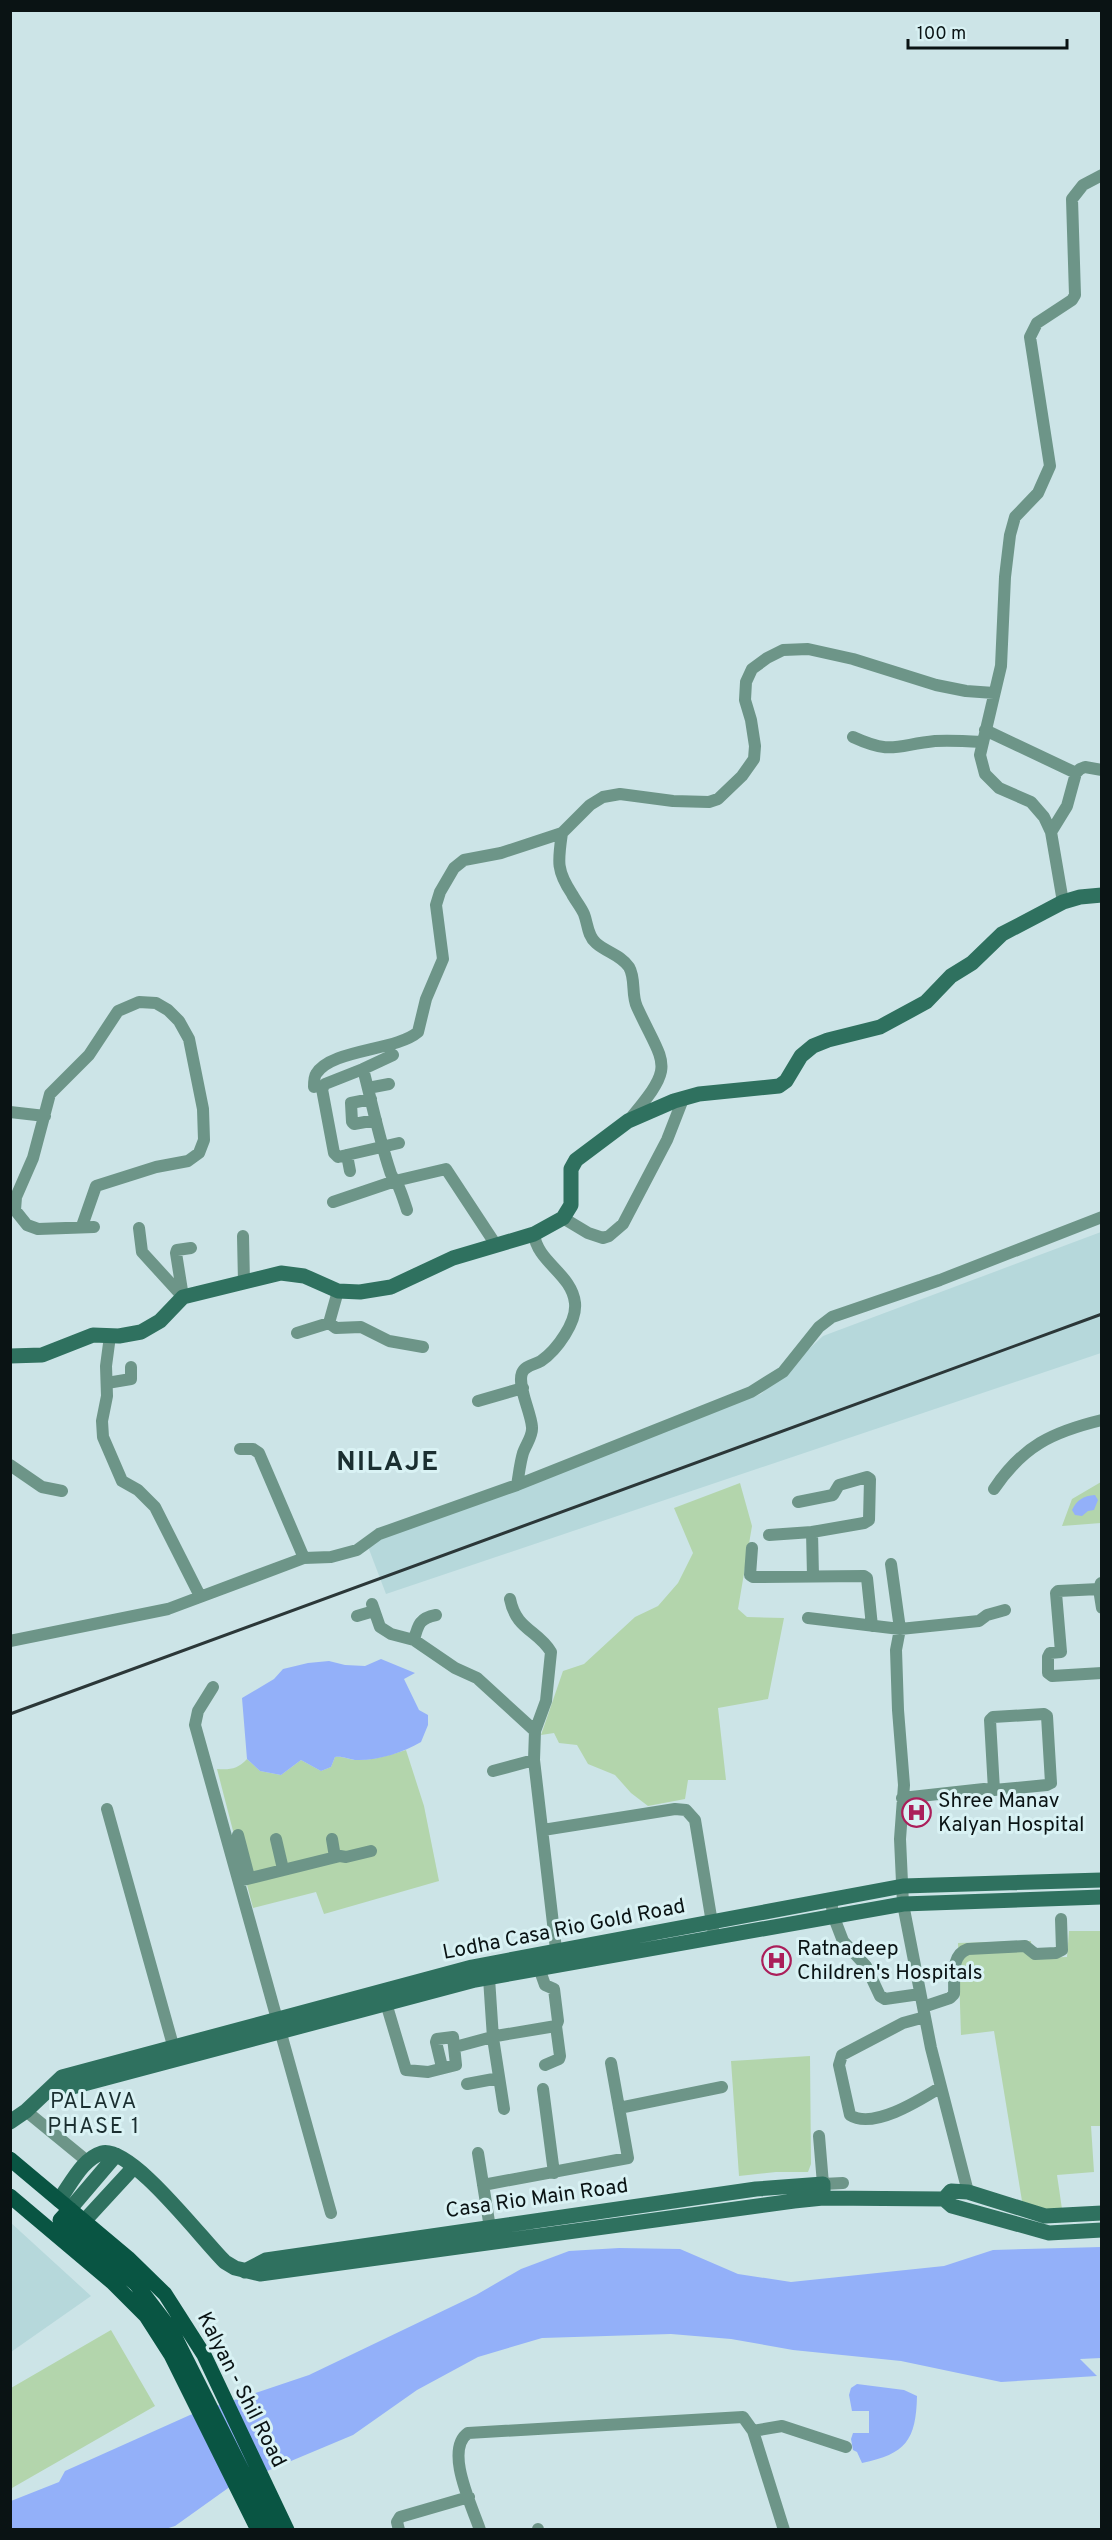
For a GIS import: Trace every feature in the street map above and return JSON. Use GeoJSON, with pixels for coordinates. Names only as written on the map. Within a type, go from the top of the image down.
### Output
{"type":"FeatureCollection","features":[{"type":"Feature","properties":{"kind":"main road","name":"Kalyan - Shil Road"},"geometry":{"type":"LineString","coordinates":[[10,2159],[63,2210],[86,2221],[165,2294],[204,2355],[287,2529]]}},
{"type":"Feature","properties":{"kind":"main road"},"geometry":{"type":"LineString","coordinates":[[10,2196],[112,2282],[146,2316],[171,2355],[258,2529]]}},
{"type":"Feature","properties":{"kind":"main road","name":"Kalyan - Shil Road"},"geometry":{"type":"LineString","coordinates":[[63,2210],[74,2233],[119,2269],[147,2297],[172,2331],[272,2529]]}},
{"type":"Feature","properties":{"kind":"street"},"geometry":{"type":"LineString","coordinates":[[1063,902],[1051,832],[1044,817],[1030,802],[999,788],[985,774],[980,755],[1001,666],[1005,578],[1010,535],[1015,517],[1038,494],[1050,466],[1030,337],[1037,323],[1072,300],[1075,295],[1072,199],[1083,184],[1101,175]]}},
{"type":"Feature","properties":{"kind":"street"},"geometry":{"type":"LineString","coordinates":[[314,1087],[315,1075],[321,1068],[336,1059],[406,1039],[418,1032],[426,999],[443,959],[436,905],[440,892],[454,868],[464,860],[501,853],[562,833],[590,805],[603,797],[620,794],[673,801],[709,802],[718,800],[728,792],[754,759],[752,729],[745,700],[746,682],[752,669],[783,650],[808,649],[853,659],[936,685],[966,691],[994,693]]}},
{"type":"Feature","properties":{"kind":"street"},"geometry":{"type":"LineString","coordinates":[[853,737],[875,746],[894,749],[935,741],[983,736],[1076,773]]}},
{"type":"Feature","properties":{"kind":"street"},"geometry":{"type":"LineString","coordinates":[[1051,832],[1067,806],[1076,773],[1085,767],[1101,770]]}},
{"type":"Feature","properties":{"kind":"street"},"geometry":{"type":"LineString","coordinates":[[562,833],[558,857],[560,876],[584,913],[588,931],[594,941],[622,959],[630,968],[636,1006],[658,1046],[661,1058],[660,1078],[628,1121]]}},
{"type":"Feature","properties":{"kind":"street"},"geometry":{"type":"LineString","coordinates":[[10,1356],[42,1355],[93,1335],[111,1336],[141,1332],[160,1321],[183,1297],[281,1273],[295,1274],[338,1291],[360,1292],[391,1287],[453,1258],[534,1233],[563,1218],[571,1205],[571,1169],[576,1160],[628,1121],[699,1094],[779,1086],[786,1081],[801,1056],[813,1046],[828,1040],[880,1028],[911,1012],[926,1002],[951,976],[972,963],[1002,934],[1063,902],[1080,897],[1101,895]]}},
{"type":"Feature","properties":{"kind":"street"},"geometry":{"type":"LineString","coordinates":[[139,1002],[156,1002],[179,1021],[189,1039],[203,1109],[204,1140],[199,1153],[188,1161],[156,1167],[128,1178],[96,1186],[88,1227],[38,1229],[27,1225],[15,1210],[16,1197],[33,1158],[45,1116],[50,1094],[89,1055],[118,1011],[139,1002]]}},
{"type":"Feature","properties":{"kind":"street"},"geometry":{"type":"LineString","coordinates":[[393,1055],[325,1084],[322,1089],[334,1154],[338,1157],[399,1143]]}},
{"type":"Feature","properties":{"kind":"street"},"geometry":{"type":"LineString","coordinates":[[363,1069],[391,1174],[407,1210]]}},
{"type":"Feature","properties":{"kind":"street"},"geometry":{"type":"LineString","coordinates":[[376,1120],[354,1124],[351,1103],[389,1084]]}},
{"type":"Feature","properties":{"kind":"street"},"geometry":{"type":"LineString","coordinates":[[563,1218],[588,1233],[603,1238],[609,1236],[623,1224],[667,1140],[683,1099]]}},
{"type":"Feature","properties":{"kind":"street"},"geometry":{"type":"LineString","coordinates":[[10,1112],[45,1116]]}},
{"type":"Feature","properties":{"kind":"street"},"geometry":{"type":"LineString","coordinates":[[347,1155],[350,1171]]}},
{"type":"Feature","properties":{"kind":"street"},"geometry":{"type":"LineString","coordinates":[[333,1202],[446,1169],[496,1245]]}},
{"type":"Feature","properties":{"kind":"street"},"geometry":{"type":"LineString","coordinates":[[397,1185],[420,1182]]}},
{"type":"Feature","properties":{"kind":"street"},"geometry":{"type":"LineString","coordinates":[[10,1641],[168,1609],[304,1558],[331,1557],[357,1550],[379,1534],[517,1485],[751,1392],[783,1372],[819,1327],[832,1317],[984,1263],[1101,1217]]}},
{"type":"Feature","properties":{"kind":"street"},"geometry":{"type":"LineString","coordinates":[[139,1228],[142,1252],[183,1297]]}},
{"type":"Feature","properties":{"kind":"street"},"geometry":{"type":"LineString","coordinates":[[517,1485],[523,1452],[532,1431],[522,1373],[525,1368],[541,1361],[562,1337],[574,1316],[576,1305],[568,1283],[538,1250],[534,1233]]}},
{"type":"Feature","properties":{"kind":"street"},"geometry":{"type":"LineString","coordinates":[[243,1236],[244,1282]]}},
{"type":"Feature","properties":{"kind":"street"},"geometry":{"type":"LineString","coordinates":[[183,1297],[176,1252],[191,1248]]}},
{"type":"Feature","properties":{"kind":"street"},"geometry":{"type":"LineString","coordinates":[[328,1323],[338,1291]]}},
{"type":"Feature","properties":{"kind":"street"},"geometry":{"type":"LineString","coordinates":[[297,1333],[328,1323],[336,1328],[361,1327],[389,1341],[423,1347]]}},
{"type":"Feature","properties":{"kind":"street"},"geometry":{"type":"LineString","coordinates":[[111,1336],[106,1366],[107,1383],[102,1429],[122,1481],[138,1490],[155,1506],[200,1596]]}},
{"type":"Feature","properties":{"kind":"street"},"geometry":{"type":"LineString","coordinates":[[107,1383],[131,1379],[131,1367]]}},
{"type":"Feature","properties":{"kind":"street"},"geometry":{"type":"LineString","coordinates":[[478,1401],[523,1388]]}},
{"type":"Feature","properties":{"kind":"street"},"geometry":{"type":"LineString","coordinates":[[994,1489],[1009,1467],[1033,1448],[1059,1432],[1101,1420]]}},
{"type":"Feature","properties":{"kind":"street"},"geometry":{"type":"LineString","coordinates":[[240,1449],[253,1449],[259,1453],[304,1558]]}},
{"type":"Feature","properties":{"kind":"street"},"geometry":{"type":"LineString","coordinates":[[10,1465],[42,1487],[62,1491]]}},
{"type":"Feature","properties":{"kind":"street"},"geometry":{"type":"LineString","coordinates":[[769,1535],[812,1532],[864,1523],[869,1520],[870,1479],[867,1477],[839,1485],[833,1495],[798,1502]]}},
{"type":"Feature","properties":{"kind":"street"},"geometry":{"type":"LineString","coordinates":[[812,1532],[813,1576]]}},
{"type":"Feature","properties":{"kind":"street"},"geometry":{"type":"LineString","coordinates":[[752,1548],[750,1575],[753,1577],[864,1576],[867,1578],[872,1626]]}},
{"type":"Feature","properties":{"kind":"street"},"geometry":{"type":"LineString","coordinates":[[891,1564],[900,1629],[896,1650],[904,1785],[900,1839],[903,1904],[924,2012],[968,2192],[1046,2216],[1101,2213]]}},
{"type":"Feature","properties":{"kind":"street"},"geometry":{"type":"LineString","coordinates":[[1101,1608],[1100,1585],[1058,1591],[1056,1593],[1061,1652],[1050,1653],[1048,1657],[1048,1673],[1052,1676],[1101,1673]]}},
{"type":"Feature","properties":{"kind":"street"},"geometry":{"type":"LineString","coordinates":[[510,1599],[512,1612],[525,1629],[547,1646],[551,1652],[546,1701],[535,1731],[534,1760],[557,1958]]}},
{"type":"Feature","properties":{"kind":"street"},"geometry":{"type":"LineString","coordinates":[[357,1616],[373,1607],[380,1627],[391,1634],[414,1640],[491,1689],[535,1731]]}},
{"type":"Feature","properties":{"kind":"street"},"geometry":{"type":"LineString","coordinates":[[808,1618],[900,1629],[979,1621],[987,1615],[1005,1610]]}},
{"type":"Feature","properties":{"kind":"street"},"geometry":{"type":"LineString","coordinates":[[414,1640],[419,1621],[436,1615]]}},
{"type":"Feature","properties":{"kind":"street"},"geometry":{"type":"LineString","coordinates":[[213,1687],[198,1712],[195,1725],[244,1879],[278,2026],[331,2213]]}},
{"type":"Feature","properties":{"kind":"street"},"geometry":{"type":"LineString","coordinates":[[902,1798],[984,1789],[994,1790],[1047,1785],[1051,1783],[1047,1716],[1044,1714],[993,1717],[990,1720],[994,1790]]}},
{"type":"Feature","properties":{"kind":"street"},"geometry":{"type":"LineString","coordinates":[[493,1771],[534,1760]]}},
{"type":"Feature","properties":{"kind":"street"},"geometry":{"type":"LineString","coordinates":[[107,1809],[175,2053]]}},
{"type":"Feature","properties":{"kind":"street"},"geometry":{"type":"LineString","coordinates":[[543,1830],[675,1809],[686,1810],[695,1820],[713,1929]]}},
{"type":"Feature","properties":{"kind":"street"},"geometry":{"type":"LineString","coordinates":[[238,1835],[244,1879]]}},
{"type":"Feature","properties":{"kind":"street"},"geometry":{"type":"LineString","coordinates":[[276,1839],[283,1869]]}},
{"type":"Feature","properties":{"kind":"street"},"geometry":{"type":"LineString","coordinates":[[332,1839],[335,1857]]}},
{"type":"Feature","properties":{"kind":"street"},"geometry":{"type":"LineString","coordinates":[[244,1879],[335,1857],[346,1857],[371,1851]]}},
{"type":"Feature","properties":{"kind":"street","name":"Lodha Casa Rio Gold Road"},"geometry":{"type":"LineString","coordinates":[[10,2122],[62,2077],[175,2053],[278,2026],[472,1967],[557,1958],[713,1929],[831,1899],[903,1886],[1101,1880]]}},
{"type":"Feature","properties":{"kind":"street","name":"Lodha Casa Rio Gold Road"},"geometry":{"type":"LineString","coordinates":[[713,1929],[903,1904],[1101,1897]]}},
{"type":"Feature","properties":{"kind":"street"},"geometry":{"type":"LineString","coordinates":[[831,1899],[833,1915],[843,1941],[866,1966],[880,1996],[885,1999],[920,1994]]}},
{"type":"Feature","properties":{"kind":"street"},"geometry":{"type":"LineString","coordinates":[[941,2087],[904,2109],[867,2120],[857,2120],[850,2115],[839,2065],[842,2055],[950,1998],[954,1994],[956,1957],[960,1951],[968,1948],[1025,1946],[1035,1953],[1056,1953],[1062,1950],[1061,1919]]}},
{"type":"Feature","properties":{"kind":"street","name":"Lodha Casa Rio Gold Road"},"geometry":{"type":"LineString","coordinates":[[278,2026],[539,1968],[557,1958]]}},
{"type":"Feature","properties":{"kind":"street"},"geometry":{"type":"LineString","coordinates":[[539,1968],[545,1986],[554,1989],[558,2021],[556,2026],[561,2056],[559,2060],[545,2065]]}},
{"type":"Feature","properties":{"kind":"street"},"geometry":{"type":"LineString","coordinates":[[489,1978],[493,2038],[504,2109]]}},
{"type":"Feature","properties":{"kind":"street"},"geometry":{"type":"LineString","coordinates":[[386,2003],[406,2070],[428,2072],[456,2065],[453,2037],[436,2039],[442,2067]]}},
{"type":"Feature","properties":{"kind":"street"},"geometry":{"type":"LineString","coordinates":[[455,2048],[556,2026]]}},
{"type":"Feature","properties":{"kind":"street"},"geometry":{"type":"LineString","coordinates":[[483,2185],[628,2158],[611,2063]]}},
{"type":"Feature","properties":{"kind":"street"},"geometry":{"type":"LineString","coordinates":[[467,2084],[499,2078]]}},
{"type":"Feature","properties":{"kind":"street"},"geometry":{"type":"LineString","coordinates":[[619,2108],[722,2087]]}},
{"type":"Feature","properties":{"kind":"street"},"geometry":{"type":"LineString","coordinates":[[543,2089],[554,2173]]}},
{"type":"Feature","properties":{"kind":"street"},"geometry":{"type":"LineString","coordinates":[[26,2110],[87,2161]]}},
{"type":"Feature","properties":{"kind":"street"},"geometry":{"type":"LineString","coordinates":[[819,2136],[823,2191],[843,2183]]}},
{"type":"Feature","properties":{"kind":"street"},"geometry":{"type":"LineString","coordinates":[[104,2152],[116,2155],[63,2210],[87,2161],[104,2152]]}},
{"type":"Feature","properties":{"kind":"street"},"geometry":{"type":"LineString","coordinates":[[478,2152],[490,2228]]}},
{"type":"Feature","properties":{"kind":"street","name":"Casa Rio Main Road"},"geometry":{"type":"LineString","coordinates":[[116,2155],[153,2182],[225,2262],[245,2271],[268,2274],[683,2217],[823,2191]]}},
{"type":"Feature","properties":{"kind":"street"},"geometry":{"type":"LineString","coordinates":[[74,2233],[134,2167]]}},
{"type":"Feature","properties":{"kind":"street","name":"Casa Rio Main Road"},"geometry":{"type":"LineString","coordinates":[[245,2271],[266,2260],[756,2189],[944,2199],[952,2206],[1049,2233],[1101,2230]]}},
{"type":"Feature","properties":{"kind":"street","name":"Casa Rio Main Road"},"geometry":{"type":"LineString","coordinates":[[944,2199],[951,2191],[968,2192]]}},
{"type":"Feature","properties":{"kind":"street"},"geometry":{"type":"LineString","coordinates":[[681,2200],[683,2217]]}},
{"type":"Feature","properties":{"kind":"street"},"geometry":{"type":"LineString","coordinates":[[480,2529],[457,2456],[460,2441],[468,2433],[743,2417],[753,2431],[784,2529]]}},
{"type":"Feature","properties":{"kind":"street"},"geometry":{"type":"LineString","coordinates":[[753,2431],[782,2426],[831,2440],[846,2447]]}},
{"type":"Feature","properties":{"kind":"street"},"geometry":{"type":"LineString","coordinates":[[399,2529],[397,2522],[400,2517],[469,2497]]}},
{"type":"Feature","properties":{"kind":"shaded area"},"geometry":{"type":"Polygon","coordinates":[[[1101,1232],[1101,1353],[386,1594],[367,1544],[761,1394],[823,1336],[1101,1232]]]}},
{"type":"Feature","properties":{"kind":"shaded area"},"geometry":{"type":"Polygon","coordinates":[[[10,2222],[91,2296],[11,2352],[10,2352],[10,2222]]]}},
{"type":"Feature","properties":{"kind":"green space"},"geometry":{"type":"Polygon","coordinates":[[[1101,1482],[1101,1523],[1062,1526],[1072,1499],[1101,1482]]]}},
{"type":"Feature","properties":{"kind":"green space"},"geometry":{"type":"Polygon","coordinates":[[[740,1483],[752,1526],[738,1609],[747,1617],[784,1618],[768,1699],[718,1708],[726,1780],[688,1780],[685,1799],[648,1806],[631,1793],[615,1775],[588,1764],[577,1745],[559,1743],[554,1733],[541,1735],[563,1671],[584,1664],[635,1617],[658,1606],[678,1583],[693,1553],[674,1508],[740,1483]]]}},
{"type":"Feature","properties":{"kind":"green space"},"geometry":{"type":"Polygon","coordinates":[[[406,1750],[424,1806],[439,1881],[324,1914],[316,1892],[253,1908],[217,1769],[234,1768],[247,1759],[260,1771],[281,1775],[301,1760],[321,1771],[331,1767],[335,1757],[367,1760],[406,1750]]]}},
{"type":"Feature","properties":{"kind":"green space"},"geometry":{"type":"Polygon","coordinates":[[[1069,1931],[1101,1931],[1101,2126],[1091,2126],[1094,2172],[1057,2175],[1062,2209],[1049,2211],[1022,2201],[994,2031],[961,2035],[958,1943],[1031,1941],[1032,1958],[1067,1957],[1069,1931]]]}},
{"type":"Feature","properties":{"kind":"green space"},"geometry":{"type":"Polygon","coordinates":[[[810,2056],[811,2164],[808,2172],[776,2172],[739,2176],[731,2061],[810,2056]]]}},
{"type":"Feature","properties":{"kind":"green space"},"geometry":{"type":"Polygon","coordinates":[[[111,2330],[155,2406],[12,2488],[10,2484],[11,2388],[111,2330]]]}},
{"type":"Feature","properties":{"kind":"water"},"geometry":{"type":"Polygon","coordinates":[[[1095,1495],[1098,1500],[1094,1510],[1082,1516],[1075,1515],[1072,1510],[1078,1501],[1095,1495]]]}},
{"type":"Feature","properties":{"kind":"water"},"geometry":{"type":"Polygon","coordinates":[[[381,1659],[415,1673],[404,1679],[419,1710],[428,1715],[428,1725],[421,1742],[406,1750],[381,1758],[355,1760],[335,1757],[331,1767],[321,1771],[301,1760],[281,1775],[260,1771],[247,1759],[242,1698],[274,1679],[283,1669],[329,1661],[365,1666],[381,1659]]]}},
{"type":"Feature","properties":{"kind":"water"},"geometry":{"type":"Polygon","coordinates":[[[1101,2247],[1101,2358],[1080,2359],[1097,2376],[1001,2382],[901,2361],[793,2350],[731,2339],[671,2334],[542,2338],[478,2357],[417,2390],[353,2435],[231,2486],[175,2526],[162,2530],[11,2530],[11,2501],[59,2482],[65,2471],[190,2415],[309,2375],[476,2295],[521,2269],[569,2251],[619,2248],[680,2249],[738,2274],[791,2282],[944,2266],[993,2250],[1101,2247]]]}},
{"type":"Feature","properties":{"kind":"water"},"geometry":{"type":"Polygon","coordinates":[[[857,2384],[904,2390],[917,2396],[914,2424],[906,2443],[889,2455],[862,2463],[857,2452],[853,2450],[851,2439],[853,2433],[869,2433],[869,2411],[852,2411],[849,2395],[851,2388],[857,2384]]]}},
{"type":"Feature","properties":{"kind":"railway"},"geometry":{"type":"LineString","coordinates":[[10,1714],[1102,1314]]}},
{"type":"Feature","properties":{"kind":"place","name":"Shree Manav Kalyan Hospital"},"geometry":{"type":"Point","coordinates":[917,1813]}},
{"type":"Feature","properties":{"kind":"place","name":"Ratnadeep Children's Hospitals"},"geometry":{"type":"Point","coordinates":[776,1961]}},
{"type":"Feature","properties":{"kind":"district","name":"NILAJE"},"geometry":{"type":"Point","coordinates":[388,1463]}},
{"type":"Feature","properties":{"kind":"district","name":"PALAVA PHASE 1"},"geometry":{"type":"Point","coordinates":[94,2114]}}]}
